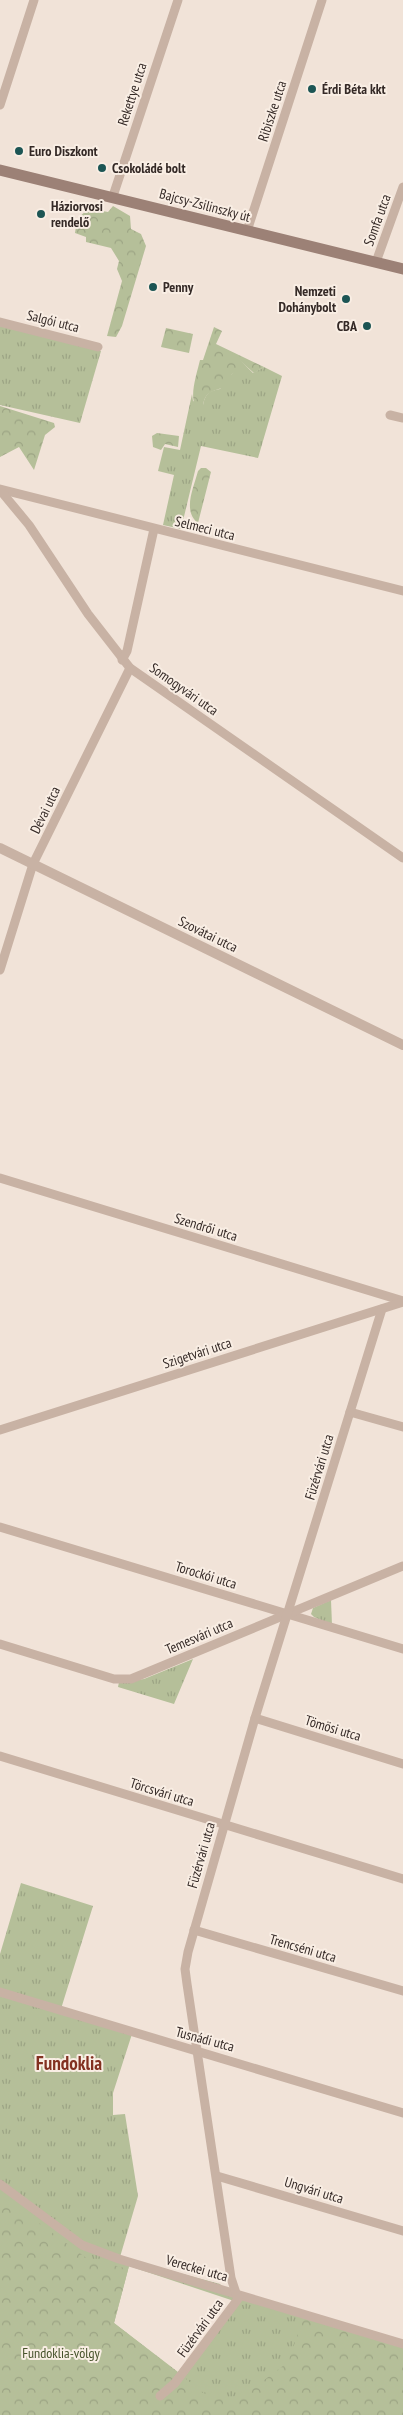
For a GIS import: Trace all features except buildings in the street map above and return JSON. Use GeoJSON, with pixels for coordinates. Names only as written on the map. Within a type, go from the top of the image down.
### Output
{"type":"FeatureCollection","features":[{"type":"Feature","properties":{"kind":"main road","name":"Bajcsy-Zsilinszky út"},"geometry":{"type":"LineString","coordinates":[[0,170],[113,196],[403,270]]}},
{"type":"Feature","properties":{"kind":"street"},"geometry":{"type":"LineString","coordinates":[[0,105],[34,0]]}},
{"type":"Feature","properties":{"kind":"street","name":"Rekettye utca"},"geometry":{"type":"LineString","coordinates":[[113,196],[178,0]]}},
{"type":"Feature","properties":{"kind":"street","name":"Ribiszke utca"},"geometry":{"type":"LineString","coordinates":[[247,231],[322,0]]}},
{"type":"Feature","properties":{"kind":"street","name":"Somfa utca"},"geometry":{"type":"LineString","coordinates":[[376,262],[403,187]]}},
{"type":"Feature","properties":{"kind":"street","name":"Salgói utca"},"geometry":{"type":"LineString","coordinates":[[0,322],[98,347]]}},
{"type":"Feature","properties":{"kind":"street"},"geometry":{"type":"LineString","coordinates":[[390,415],[403,418]]}},
{"type":"Feature","properties":{"kind":"street"},"geometry":{"type":"LineString","coordinates":[[0,506],[3,491]]}},
{"type":"Feature","properties":{"kind":"street","name":"Selmeci utca"},"geometry":{"type":"LineString","coordinates":[[3,491],[403,591]]}},
{"type":"Feature","properties":{"kind":"street","name":"Somogyvári utca"},"geometry":{"type":"LineString","coordinates":[[3,491],[29,525],[82,606],[130,668],[403,858]]}},
{"type":"Feature","properties":{"kind":"street"},"geometry":{"type":"LineString","coordinates":[[122,660],[127,651],[154,529]]}},
{"type":"Feature","properties":{"kind":"street","name":"Dévai utca"},"geometry":{"type":"LineString","coordinates":[[0,970],[33,864],[130,668]]}},
{"type":"Feature","properties":{"kind":"street","name":"Szovátai utca"},"geometry":{"type":"LineString","coordinates":[[0,848],[403,1045]]}},
{"type":"Feature","properties":{"kind":"street","name":"Szendrői utca"},"geometry":{"type":"LineString","coordinates":[[0,1178],[403,1301]]}},
{"type":"Feature","properties":{"kind":"street","name":"Szigetvári utca"},"geometry":{"type":"LineString","coordinates":[[0,1430],[403,1301]]}},
{"type":"Feature","properties":{"kind":"street","name":"Füzérvári utca"},"geometry":{"type":"LineString","coordinates":[[160,2396],[176,2383],[238,2299],[231,2278],[185,1969],[194,1930],[255,1718],[382,1309]]}},
{"type":"Feature","properties":{"kind":"street"},"geometry":{"type":"LineString","coordinates":[[350,1412],[403,1427]]}},
{"type":"Feature","properties":{"kind":"street","name":"Torockói utca"},"geometry":{"type":"LineString","coordinates":[[0,1527],[403,1649]]}},
{"type":"Feature","properties":{"kind":"street","name":"Temesvári utca"},"geometry":{"type":"LineString","coordinates":[[0,1644],[114,1679],[131,1679],[403,1566]]}},
{"type":"Feature","properties":{"kind":"street","name":"Tömösi utca"},"geometry":{"type":"LineString","coordinates":[[255,1718],[403,1764]]}},
{"type":"Feature","properties":{"kind":"street","name":"Törcsvári utca"},"geometry":{"type":"LineString","coordinates":[[0,1756],[403,1879]]}},
{"type":"Feature","properties":{"kind":"street","name":"Trencséni utca"},"geometry":{"type":"LineString","coordinates":[[194,1930],[403,1992]]}},
{"type":"Feature","properties":{"kind":"street","name":"Tusnádi utca"},"geometry":{"type":"LineString","coordinates":[[0,1992],[403,2112]]}},
{"type":"Feature","properties":{"kind":"street","name":"Ungvári utca"},"geometry":{"type":"LineString","coordinates":[[217,2176],[403,2231]]}},
{"type":"Feature","properties":{"kind":"street","name":"Vereckei utca"},"geometry":{"type":"LineString","coordinates":[[0,2184],[82,2245],[119,2259],[403,2344]]}},
{"type":"Feature","properties":{"kind":"green space"},"geometry":{"type":"Polygon","coordinates":[[[113,206],[130,216],[131,229],[141,234],[146,246],[122,326],[116,337],[107,336],[122,281],[117,269],[119,261],[111,248],[86,242],[86,237],[75,233],[79,219],[85,212],[94,210],[108,212],[113,206]]]}},
{"type":"Feature","properties":{"kind":"green space"},"geometry":{"type":"Polygon","coordinates":[[[0,326],[101,351],[80,423],[0,405],[0,326]]]}},
{"type":"Feature","properties":{"kind":"green space"},"geometry":{"type":"Polygon","coordinates":[[[214,327],[222,331],[216,344],[264,367],[254,373],[238,359],[239,369],[232,374],[226,386],[208,394],[203,406],[197,408],[193,399],[195,379],[200,360],[203,360],[214,327]]]}},
{"type":"Feature","properties":{"kind":"green space"},"geometry":{"type":"Polygon","coordinates":[[[166,328],[193,334],[189,353],[161,347],[166,328]]]}},
{"type":"Feature","properties":{"kind":"green space"},"geometry":{"type":"Polygon","coordinates":[[[238,358],[253,373],[264,367],[282,376],[258,458],[201,446],[181,529],[163,525],[174,475],[158,471],[164,447],[180,450],[192,394],[193,401],[203,405],[208,394],[220,389],[235,370],[238,358]]]}},
{"type":"Feature","properties":{"kind":"green space"},"geometry":{"type":"Polygon","coordinates":[[[0,406],[54,423],[55,427],[45,435],[34,470],[19,447],[0,457],[0,406]]]}},
{"type":"Feature","properties":{"kind":"green space"},"geometry":{"type":"Polygon","coordinates":[[[157,433],[179,436],[178,447],[165,444],[161,450],[153,447],[152,436],[157,433]]]}},
{"type":"Feature","properties":{"kind":"green space"},"geometry":{"type":"Polygon","coordinates":[[[201,468],[206,468],[211,472],[198,523],[193,518],[191,512],[190,499],[198,471],[201,468]]]}},
{"type":"Feature","properties":{"kind":"green space"},"geometry":{"type":"Polygon","coordinates":[[[331,1600],[332,1625],[311,1614],[313,1608],[331,1600]]]}},
{"type":"Feature","properties":{"kind":"green space"},"geometry":{"type":"Polygon","coordinates":[[[193,1659],[174,1704],[118,1687],[119,1682],[144,1679],[193,1659]]]}},
{"type":"Feature","properties":{"kind":"green space"},"geometry":{"type":"Polygon","coordinates":[[[21,1883],[93,1906],[60,2012],[132,2034],[113,2093],[113,2115],[125,2114],[138,2196],[120,2257],[220,2284],[229,2295],[328,2324],[403,2415],[0,2415],[0,1954],[21,1883]],[[129,2266],[114,2323],[178,2372],[234,2301],[129,2266]]]}},
{"type":"Feature","properties":{"kind":"green space","name":"Fundoklia-völgy"},"geometry":{"type":"Polygon","coordinates":[[[0,2194],[85,2257],[124,2268],[129,2266],[114,2323],[213,2400],[233,2397],[255,2387],[288,2362],[304,2317],[403,2347],[403,2415],[0,2415],[0,2194]]]}},
{"type":"Feature","properties":{"kind":"place","name":"Érdi Béta kkt"},"geometry":{"type":"Point","coordinates":[312,89]}},
{"type":"Feature","properties":{"kind":"place","name":"Euro Diszkont"},"geometry":{"type":"Point","coordinates":[19,151]}},
{"type":"Feature","properties":{"kind":"place","name":"Csokoládé bolt"},"geometry":{"type":"Point","coordinates":[102,168]}},
{"type":"Feature","properties":{"kind":"place","name":"Háziorvosi rendelő"},"geometry":{"type":"Point","coordinates":[41,214]}},
{"type":"Feature","properties":{"kind":"place","name":"Penny"},"geometry":{"type":"Point","coordinates":[153,287]}},
{"type":"Feature","properties":{"kind":"place","name":"Nemzeti Dohánybolt"},"geometry":{"type":"Point","coordinates":[346,299]}},
{"type":"Feature","properties":{"kind":"place","name":"CBA"},"geometry":{"type":"Point","coordinates":[367,326]}},
{"type":"Feature","properties":{"kind":"district","name":"Fundoklia"},"geometry":{"type":"Point","coordinates":[69,2063]}}]}
